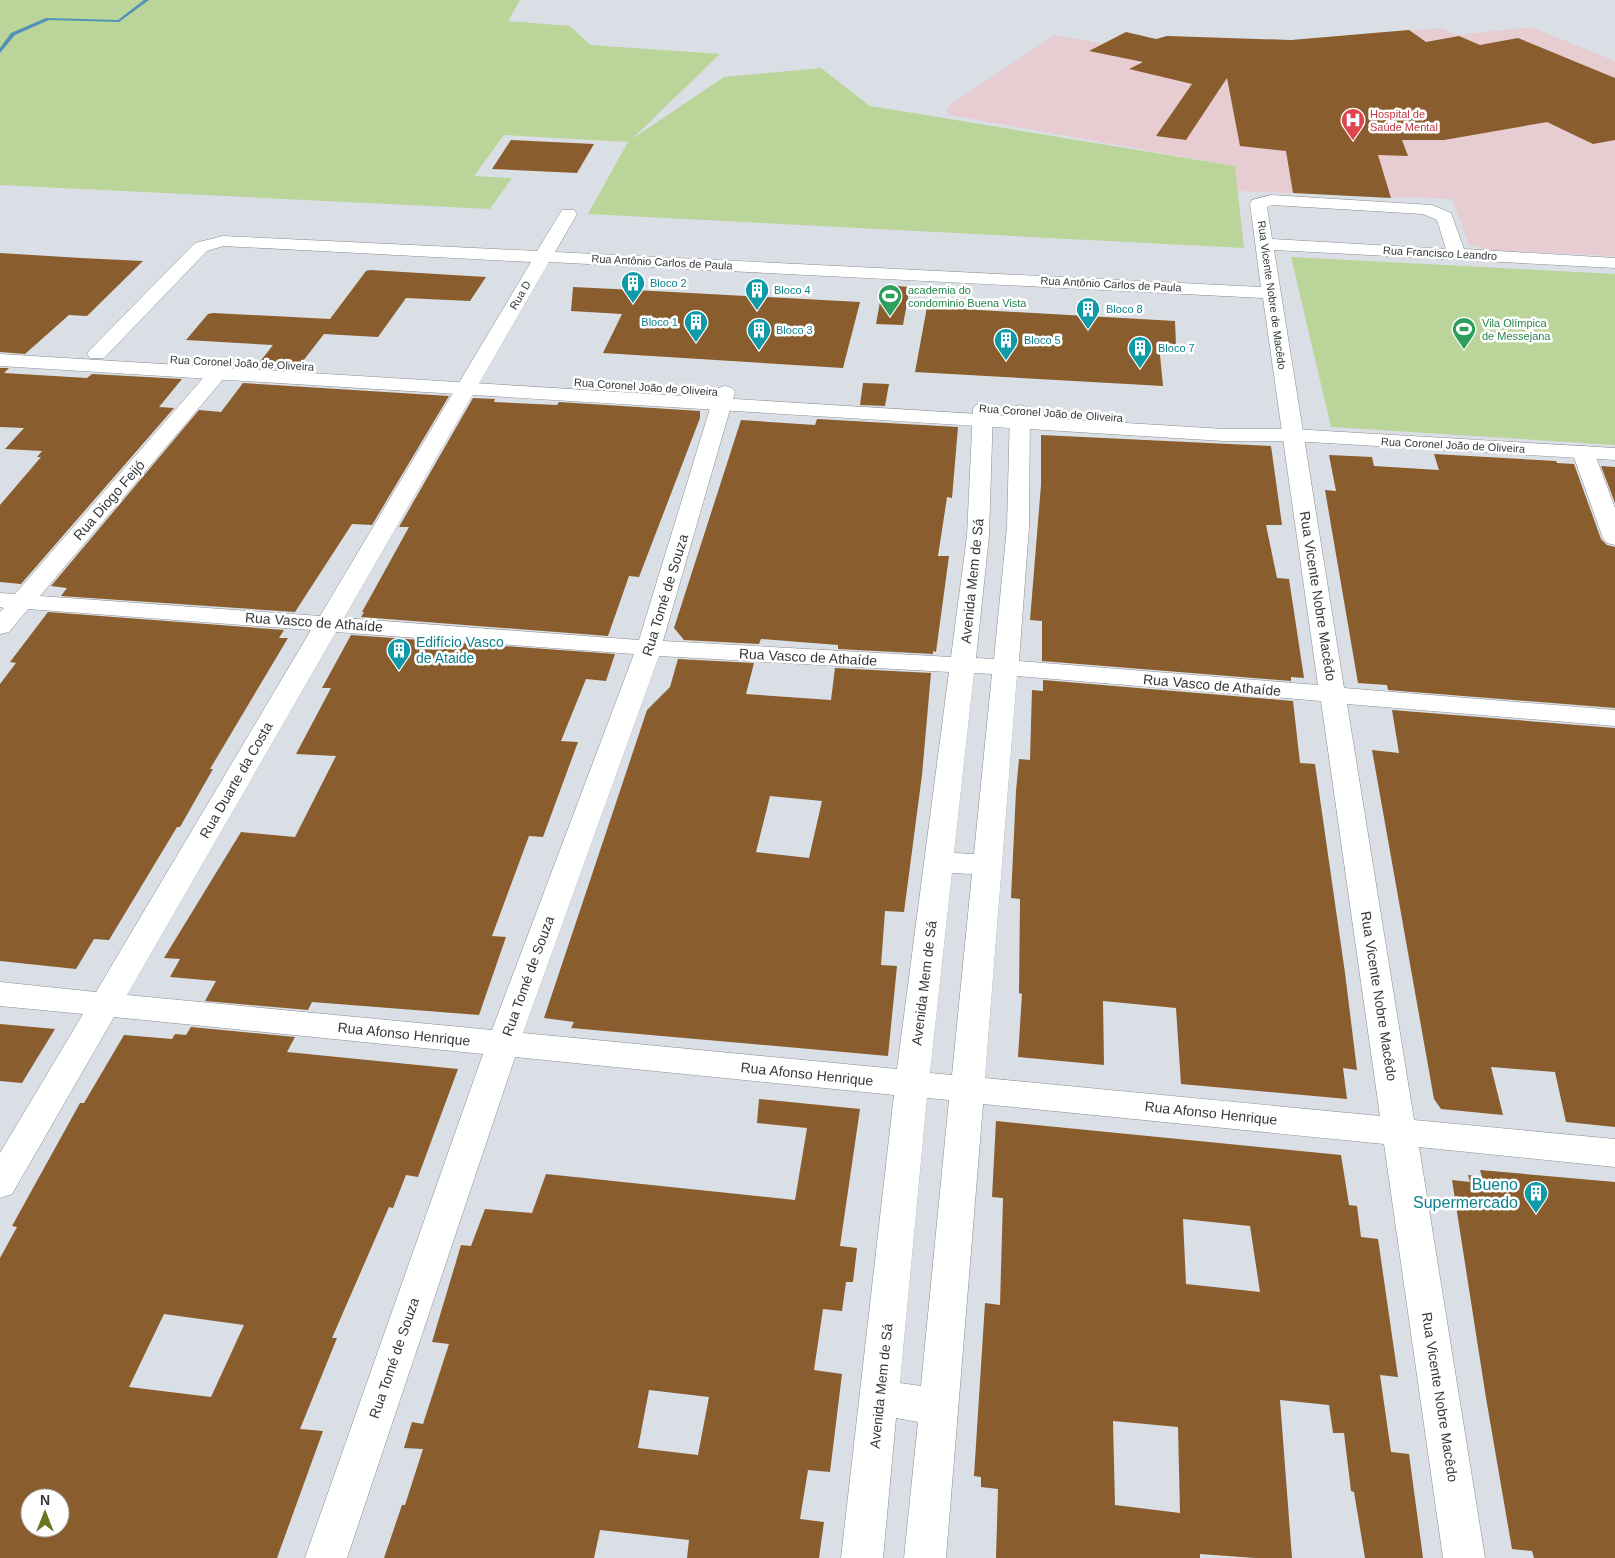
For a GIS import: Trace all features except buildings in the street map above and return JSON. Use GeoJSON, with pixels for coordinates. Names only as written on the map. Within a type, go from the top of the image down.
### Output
{"type":"FeatureCollection","features":[{"type":"Feature","properties":{"kind":"street","name":"Rua Vicente Nobre de Macêdo"},"geometry":{"type":"LineString","coordinates":[[1292,435],[1258,204],[1271,200],[1413,207],[1445,217],[1457,254]]}},
{"type":"Feature","properties":{"kind":"street","name":"Rua D"},"geometry":{"type":"LineString","coordinates":[[469,383],[568,214]]}},
{"type":"Feature","properties":{"kind":"street","name":"Rua Antônio Carlos de Paula"},"geometry":{"type":"LineString","coordinates":[[97,354],[202,247],[223,241],[1272,292]]}},
{"type":"Feature","properties":{"kind":"street","name":"Rua Francisco Leandro"},"geometry":{"type":"LineString","coordinates":[[1265,244],[1615,263]]}},
{"type":"Feature","properties":{"kind":"street","name":"Rua Coronel João de Oliveira"},"geometry":{"type":"LineString","coordinates":[[0,348],[469,383],[982,414],[1224,435],[1292,435],[1615,454]]}},
{"type":"Feature","properties":{"kind":"street","name":"Rua Coronel João de Oliveira"},"geometry":{"type":"LineString","coordinates":[[0,360],[218,374],[469,383]]}},
{"type":"Feature","properties":{"kind":"street","name":"Rua Diogo Feijó"},"geometry":{"type":"LineString","coordinates":[[0,627],[10,601],[218,374]]}},
{"type":"Feature","properties":{"kind":"street","name":"Rua Duarte da Costa"},"geometry":{"type":"LineString","coordinates":[[0,1184],[326,623],[469,383]]}},
{"type":"Feature","properties":{"kind":"street","name":"Rua Tomé de Souza"},"geometry":{"type":"LineString","coordinates":[[326,1558],[503,1044],[650,648],[723,399]]}},
{"type":"Feature","properties":{"kind":"street","name":"Avenida Mem de Sá"},"geometry":{"type":"LineString","coordinates":[[862,1558],[912,1084],[964,665],[978,536],[982,414]]}},
{"type":"Feature","properties":{"kind":"street"},"geometry":{"type":"LineString","coordinates":[[925,1558],[969,1090],[1004,668],[1018,540],[1019,417]]}},
{"type":"Feature","properties":{"kind":"street","name":"Rua Vicente Nobre Macêdo"},"geometry":{"type":"LineString","coordinates":[[1292,435],[1334,696],[1464,1558]]}},
{"type":"Feature","properties":{"kind":"street"},"geometry":{"type":"LineString","coordinates":[[1583,452],[1615,538]]}},
{"type":"Feature","properties":{"kind":"street"},"geometry":{"type":"LineString","coordinates":[[978,536],[1018,540]]}},
{"type":"Feature","properties":{"kind":"street","name":"Rua Vasco de Athaíde"},"geometry":{"type":"LineString","coordinates":[[10,601],[650,648],[964,665],[1615,718]]}},
{"type":"Feature","properties":{"kind":"street"},"geometry":{"type":"LineString","coordinates":[[939,862],[987,865]]}},
{"type":"Feature","properties":{"kind":"street","name":"Rua Afonso Henrique"},"geometry":{"type":"LineString","coordinates":[[0,994],[1615,1153]]}},
{"type":"Feature","properties":{"kind":"street"},"geometry":{"type":"LineString","coordinates":[[880,1398],[939,1407]]}},
{"type":"Feature","properties":{"kind":"shaded area","name":"Hospital de Saúde Mental"},"geometry":{"type":"Polygon","coordinates":[[[1531,27],[1615,61],[1615,256],[1490,250],[1469,245],[1452,199],[1238,191],[1235,166],[949,115],[946,110],[948,106],[1055,35],[1104,44],[1124,32],[1158,40],[1166,36],[1310,41],[1348,35],[1441,28],[1457,35],[1531,27]]]}},
{"type":"Feature","properties":{"kind":"green space"},"geometry":{"type":"Polygon","coordinates":[[[0,0],[520,0],[508,21],[570,26],[590,45],[720,54],[632,139],[724,77],[821,68],[870,106],[1235,166],[1244,248],[588,214],[628,142],[504,135],[474,176],[512,178],[490,209],[0,185],[0,0]]]}},
{"type":"Feature","properties":{"kind":"green space","name":"Vila Olímpica de Messejana"},"geometry":{"type":"Polygon","coordinates":[[[1291,257],[1615,274],[1615,445],[1331,427],[1291,257]]]}},
{"type":"Feature","properties":{"kind":"waterway"},"geometry":{"type":"LineString","coordinates":[[0,51],[13,34],[48,19],[119,21],[147,0]]}},
{"type":"Feature","properties":{"kind":"place","name":"Hospital de Saúde Mental"},"geometry":{"type":"Point","coordinates":[1353,141]}},
{"type":"Feature","properties":{"kind":"place","name":"Bloco 2"},"geometry":{"type":"Point","coordinates":[633,304]}},
{"type":"Feature","properties":{"kind":"place","name":"Bloco 4"},"geometry":{"type":"Point","coordinates":[757,311]}},
{"type":"Feature","properties":{"kind":"place","name":"academia do condominio Buena Vista"},"geometry":{"type":"Point","coordinates":[890,317]}},
{"type":"Feature","properties":{"kind":"place","name":"Bloco 8"},"geometry":{"type":"Point","coordinates":[1088,330]}},
{"type":"Feature","properties":{"kind":"place","name":"Bloco 1"},"geometry":{"type":"Point","coordinates":[696,343]}},
{"type":"Feature","properties":{"kind":"place","name":"Vila Olímpica de Messejana"},"geometry":{"type":"Point","coordinates":[1464,350]}},
{"type":"Feature","properties":{"kind":"place","name":"Bloco 3"},"geometry":{"type":"Point","coordinates":[759,351]}},
{"type":"Feature","properties":{"kind":"place","name":"Bloco 5"},"geometry":{"type":"Point","coordinates":[1006,361]}},
{"type":"Feature","properties":{"kind":"place","name":"Bloco 7"},"geometry":{"type":"Point","coordinates":[1140,369]}},
{"type":"Feature","properties":{"kind":"place","name":"Edifício Vasco de Ataide"},"geometry":{"type":"Point","coordinates":[399,671]}},
{"type":"Feature","properties":{"kind":"place","name":"Bueno Supermercado"},"geometry":{"type":"Point","coordinates":[1536,1214]}}]}
